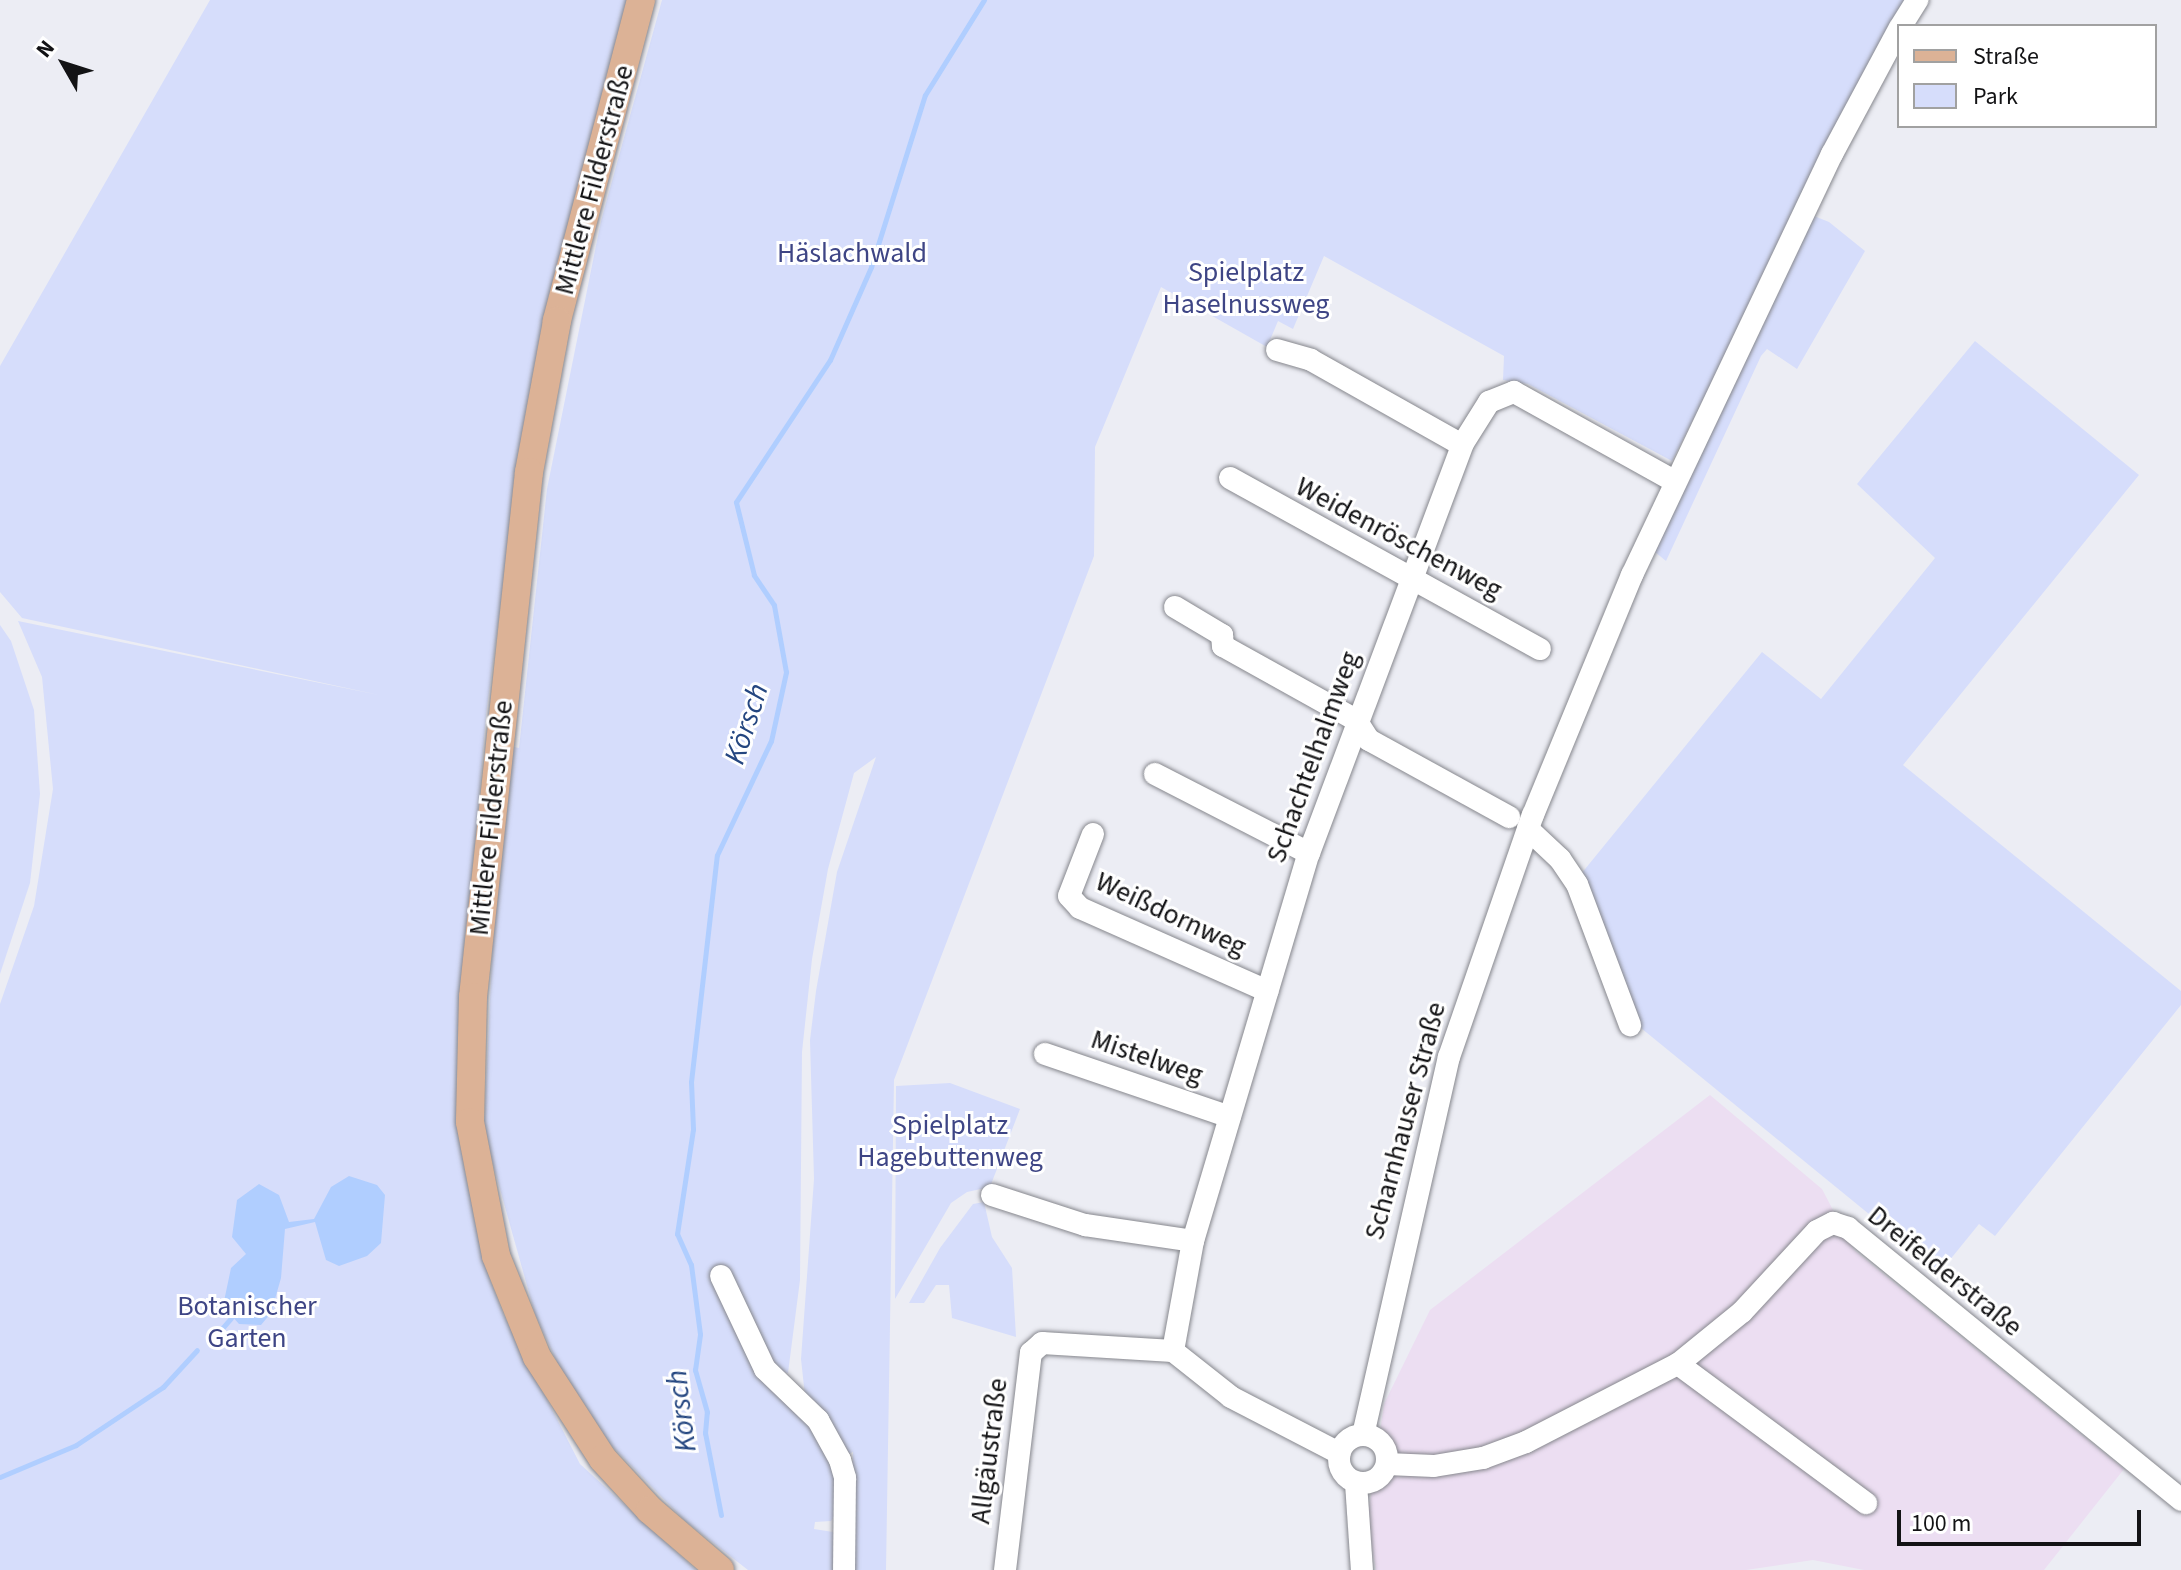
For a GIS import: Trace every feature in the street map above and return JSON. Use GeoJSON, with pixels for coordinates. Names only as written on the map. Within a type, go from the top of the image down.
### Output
{"type":"FeatureCollection","features":[{"type":"Feature","properties":{"kind":"main road","name":"Mittlere Filderstraße"},"geometry":{"type":"LineString","coordinates":[[641,0],[557,321],[529,472],[473,997],[470,1122],[496,1256],[537,1357],[603,1459],[650,1510],[720,1570]]}},
{"type":"Feature","properties":{"kind":"street","name":"Scharnhauser Straße"},"geometry":{"type":"LineString","coordinates":[[1902,24],[1917,0]]}},
{"type":"Feature","properties":{"kind":"street","name":"Scharnhauser Straße"},"geometry":{"type":"LineString","coordinates":[[1363,1435],[1449,1057],[1518,823],[1839,140],[1897,34]]}},
{"type":"Feature","properties":{"kind":"street"},"geometry":{"type":"LineString","coordinates":[[1277,350],[1311,360],[1462,445]]}},
{"type":"Feature","properties":{"kind":"street","name":"Schachtelhalmweg"},"geometry":{"type":"LineString","coordinates":[[1173,1351],[1193,1241],[1309,853],[1356,720],[1462,445],[1489,402],[1514,392],[1676,482]]}},
{"type":"Feature","properties":{"kind":"street","name":"Weidenröschenweg"},"geometry":{"type":"LineString","coordinates":[[1230,478],[1540,649]]}},
{"type":"Feature","properties":{"kind":"street"},"geometry":{"type":"LineString","coordinates":[[1175,607],[1222,635],[1223,646],[1356,720],[1369,740],[1518,823],[1560,859],[1577,884],[1630,1025]]}},
{"type":"Feature","properties":{"kind":"street"},"geometry":{"type":"LineString","coordinates":[[1155,774],[1309,853]]}},
{"type":"Feature","properties":{"kind":"street","name":"Weißdornweg"},"geometry":{"type":"LineString","coordinates":[[1093,834],[1069,896],[1080,908],[1267,991]]}},
{"type":"Feature","properties":{"kind":"street","name":"Mistelweg"},"geometry":{"type":"LineString","coordinates":[[1045,1054],[1230,1117]]}},
{"type":"Feature","properties":{"kind":"street"},"geometry":{"type":"LineString","coordinates":[[992,1195],[1085,1225],[1193,1241]]}},
{"type":"Feature","properties":{"kind":"street","name":"Dreifelderstraße"},"geometry":{"type":"LineString","coordinates":[[1387,1464],[1434,1466],[1483,1458],[1526,1442],[1678,1364],[1742,1312],[1817,1231],[1833,1223],[1848,1228],[2181,1500]]}},
{"type":"Feature","properties":{"kind":"street"},"geometry":{"type":"LineString","coordinates":[[721,1276],[735,1316],[765,1369],[818,1420],[840,1460],[845,1478],[844,1570]]}},
{"type":"Feature","properties":{"kind":"street","name":"Allgäustraße"},"geometry":{"type":"LineString","coordinates":[[1005,1570],[1031,1353],[1042,1343],[1173,1351]]}},
{"type":"Feature","properties":{"kind":"street"},"geometry":{"type":"LineString","coordinates":[[1173,1351],[1231,1397],[1318,1447],[1339,1453]]}},
{"type":"Feature","properties":{"kind":"street"},"geometry":{"type":"LineString","coordinates":[[1678,1364],[1866,1503]]}},
{"type":"Feature","properties":{"kind":"street"},"geometry":{"type":"LineString","coordinates":[[1363,1435],[1382,1443],[1387,1464],[1381,1476],[1356,1483],[1339,1466],[1339,1453],[1344,1444],[1363,1435]]}},
{"type":"Feature","properties":{"kind":"street"},"geometry":{"type":"LineString","coordinates":[[1356,1483],[1353,1503],[1362,1570]]}},
{"type":"Feature","properties":{"kind":"shaded area"},"geometry":{"type":"Polygon","coordinates":[[[1710,1095],[1822,1189],[1854,1250],[2124,1469],[2044,1570],[1864,1570],[1813,1560],[1746,1570],[1376,1570],[1367,1521],[1384,1404],[1430,1310],[1710,1095]]]}},
{"type":"Feature","properties":{"kind":"green space","name":"Botanischer Garten"},"geometry":{"type":"Polygon","coordinates":[[[210,0],[628,0],[514,503],[486,715],[457,1062],[465,1173],[490,1280],[504,1316],[580,1464],[696,1570],[0,1570],[0,1004],[34,906],[53,789],[42,677],[18,621],[379,695],[22,618],[0,592],[0,366],[210,0]]]}},
{"type":"Feature","properties":{"kind":"green space","name":"Häslachwald"},"geometry":{"type":"Polygon","coordinates":[[[662,0],[1908,0],[1672,461],[1528,384],[1503,380],[1504,356],[1324,256],[1293,329],[1278,321],[1267,347],[1161,287],[1095,447],[1094,556],[894,1080],[886,1570],[847,1570],[853,1452],[843,1456],[805,1396],[801,1359],[814,1179],[810,1040],[816,991],[837,872],[876,757],[854,773],[828,869],[812,959],[802,1052],[800,1280],[788,1373],[773,1370],[833,1461],[841,1509],[831,1521],[815,1522],[814,1529],[833,1532],[840,1553],[837,1570],[748,1570],[684,1520],[610,1444],[563,1375],[535,1314],[484,1132],[493,933],[509,746],[519,748],[547,489],[601,221],[662,0]]]}},
{"type":"Feature","properties":{"kind":"green space"},"geometry":{"type":"Polygon","coordinates":[[[1814,216],[1829,222],[1865,251],[1797,369],[1767,349],[1761,356],[1666,561],[1655,552],[1814,216]]]}},
{"type":"Feature","properties":{"kind":"green space"},"geometry":{"type":"Polygon","coordinates":[[[1975,341],[2139,475],[1903,765],[2181,991],[2181,1005],[1995,1236],[1979,1224],[1940,1272],[1641,1028],[1581,874],[1762,652],[1821,699],[1935,558],[1857,484],[1975,341]]]}},
{"type":"Feature","properties":{"kind":"green space"},"geometry":{"type":"Polygon","coordinates":[[[0,625],[11,641],[34,710],[40,794],[30,883],[0,974],[0,625]]]}},
{"type":"Feature","properties":{"kind":"green space","name":"Spielplatz Hagebuttenweg"},"geometry":{"type":"Polygon","coordinates":[[[950,1083],[1020,1109],[990,1187],[967,1192],[951,1203],[895,1299],[896,1086],[950,1083]]]}},
{"type":"Feature","properties":{"kind":"green space","name":"Spielplatz Hagebuttenweg"},"geometry":{"type":"Polygon","coordinates":[[[984,1202],[992,1237],[1012,1268],[1016,1337],[952,1318],[949,1285],[936,1285],[924,1303],[909,1303],[940,1248],[973,1204],[984,1202]]]}},
{"type":"Feature","properties":{"kind":"water"},"geometry":{"type":"Polygon","coordinates":[[[349,1176],[377,1185],[385,1195],[381,1243],[367,1256],[339,1266],[326,1260],[315,1222],[285,1229],[281,1278],[271,1313],[261,1325],[239,1324],[223,1306],[231,1268],[246,1254],[232,1237],[237,1200],[259,1184],[279,1195],[289,1222],[314,1219],[331,1187],[349,1176]]]}},
{"type":"Feature","properties":{"kind":"waterway","name":"Körsch"},"geometry":{"type":"LineString","coordinates":[[721,1515],[705,1433],[707,1412],[695,1370],[700,1334],[691,1265],[677,1234],[693,1129],[691,1082],[717,855],[771,741],[786,672],[774,605],[754,575],[736,502],[830,360],[871,267],[925,95],[984,0]]}},
{"type":"Feature","properties":{"kind":"waterway"},"geometry":{"type":"LineString","coordinates":[[218,1333],[231,1318]]}},
{"type":"Feature","properties":{"kind":"waterway"},"geometry":{"type":"LineString","coordinates":[[0,1477],[76,1445],[163,1387],[197,1350]]}},
{"type":"Feature","properties":{"kind":"park label","name":"Spielplatz Haselnussweg"},"geometry":{"type":"Point","coordinates":[1246,288]}}]}
